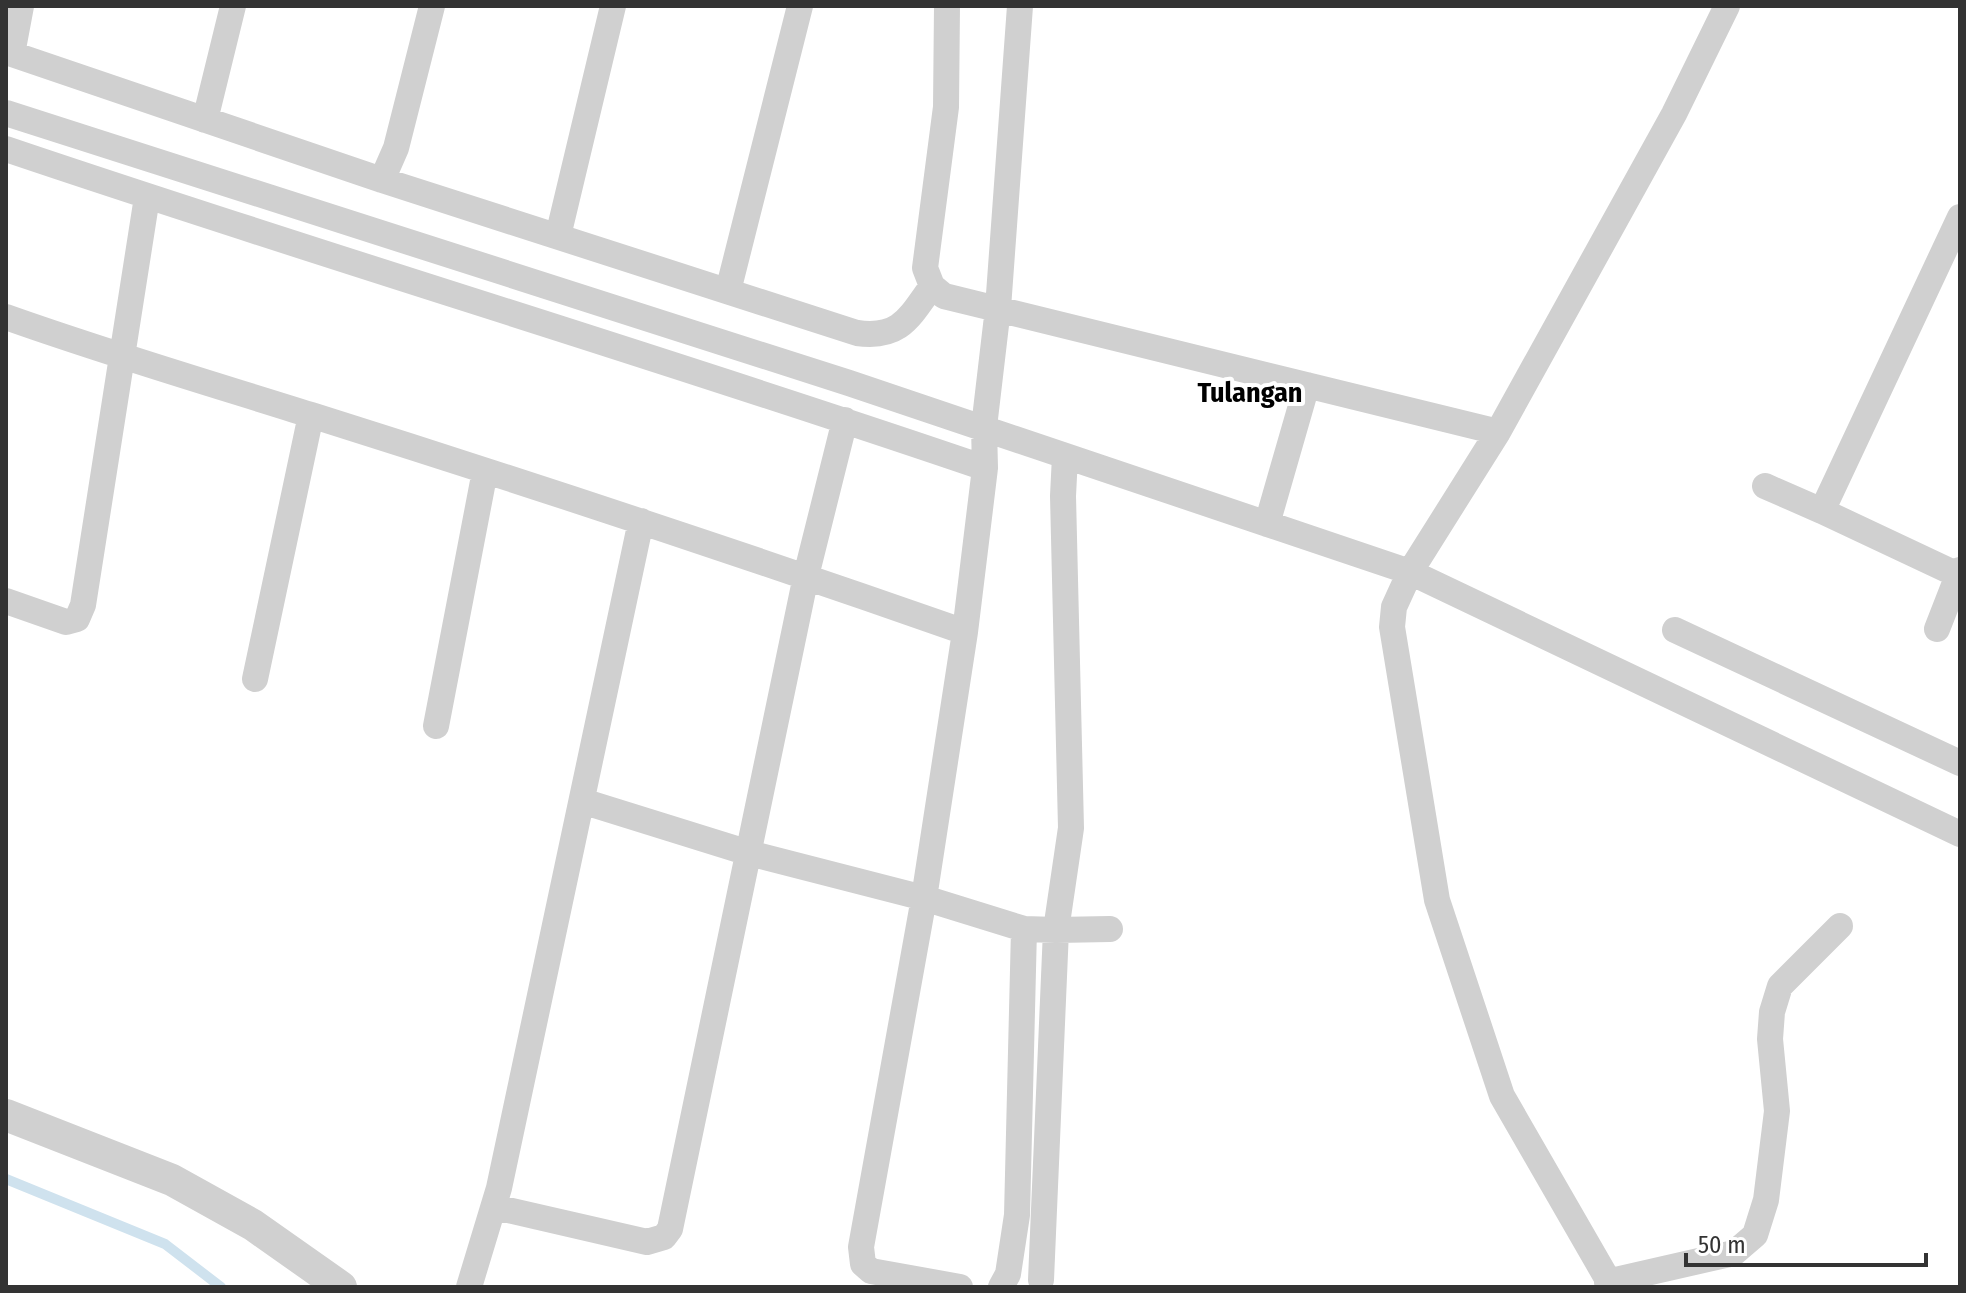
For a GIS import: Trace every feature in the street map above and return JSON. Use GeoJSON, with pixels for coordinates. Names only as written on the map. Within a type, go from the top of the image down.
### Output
{"type":"FeatureCollection","features":[{"type":"Feature","properties":{"kind":"street"},"geometry":{"type":"LineString","coordinates":[[21,6],[9,53],[382,180],[857,333],[876,336],[895,331],[910,317],[932,286]]}},
{"type":"Feature","properties":{"kind":"street"},"geometry":{"type":"LineString","coordinates":[[205,120],[233,6]]}},
{"type":"Feature","properties":{"kind":"street"},"geometry":{"type":"LineString","coordinates":[[382,180],[396,148],[432,6]]}},
{"type":"Feature","properties":{"kind":"street"},"geometry":{"type":"LineString","coordinates":[[558,236],[613,6]]}},
{"type":"Feature","properties":{"kind":"street"},"geometry":{"type":"LineString","coordinates":[[728,291],[800,6]]}},
{"type":"Feature","properties":{"kind":"street"},"geometry":{"type":"LineString","coordinates":[[947,6],[946,107],[925,268],[932,286],[944,296],[1028,314],[1498,432]]}},
{"type":"Feature","properties":{"kind":"street"},"geometry":{"type":"LineString","coordinates":[[960,1287],[871,1271],[863,1264],[861,1247],[924,898],[965,632],[985,468],[984,427],[998,308],[1020,6]]}},
{"type":"Feature","properties":{"kind":"street"},"geometry":{"type":"LineString","coordinates":[[1727,6],[1674,114],[1498,432],[1410,572],[1394,607],[1392,627],[1437,900],[1502,1096],[1610,1284],[1734,1253],[1755,1235],[1766,1200],[1777,1111],[1770,1039],[1772,1012],[1780,986],[1840,926]]}},
{"type":"Feature","properties":{"kind":"street"},"geometry":{"type":"LineString","coordinates":[[6,113],[984,427],[1410,572],[1960,834]]}},
{"type":"Feature","properties":{"kind":"street"},"geometry":{"type":"LineString","coordinates":[[6,149],[985,468]]}},
{"type":"Feature","properties":{"kind":"street"},"geometry":{"type":"LineString","coordinates":[[6,601],[66,622],[77,619],[83,605],[147,197]]}},
{"type":"Feature","properties":{"kind":"street"},"geometry":{"type":"LineString","coordinates":[[1822,511],[1960,217]]}},
{"type":"Feature","properties":{"kind":"street"},"geometry":{"type":"LineString","coordinates":[[6,317],[121,358],[311,415],[641,521],[965,632]]}},
{"type":"Feature","properties":{"kind":"street"},"geometry":{"type":"LineString","coordinates":[[1267,524],[1307,385]]}},
{"type":"Feature","properties":{"kind":"street"},"geometry":{"type":"LineString","coordinates":[[255,679],[311,415]]}},
{"type":"Feature","properties":{"kind":"street"},"geometry":{"type":"LineString","coordinates":[[495,1207],[647,1242],[664,1237],[670,1229],[806,576],[845,420]]}},
{"type":"Feature","properties":{"kind":"street"},"geometry":{"type":"LineString","coordinates":[[1041,1280],[1056,930],[1071,828],[1063,496],[1065,456]]}},
{"type":"Feature","properties":{"kind":"street"},"geometry":{"type":"LineString","coordinates":[[436,726],[485,471]]}},
{"type":"Feature","properties":{"kind":"street"},"geometry":{"type":"LineString","coordinates":[[1765,486],[1959,573],[1937,629]]}},
{"type":"Feature","properties":{"kind":"street"},"geometry":{"type":"LineString","coordinates":[[469,1287],[495,1207],[641,521]]}},
{"type":"Feature","properties":{"kind":"street"},"geometry":{"type":"LineString","coordinates":[[1675,630],[1960,763]]}},
{"type":"Feature","properties":{"kind":"street"},"geometry":{"type":"LineString","coordinates":[[582,801],[749,853],[924,898],[1024,929],[1110,929]]}},
{"type":"Feature","properties":{"kind":"street"},"geometry":{"type":"LineString","coordinates":[[1001,1287],[1008,1274],[1017,1215],[1024,929]]}},
{"type":"Feature","properties":{"kind":"street"},"geometry":{"type":"LineString","coordinates":[[6,1115],[172,1180],[253,1225],[341,1287]]}},
{"type":"Feature","properties":{"kind":"waterway"},"geometry":{"type":"LineString","coordinates":[[6,1179],[165,1244],[221,1287]]}},
{"type":"Feature","properties":{"kind":"district","name":"Tulangan"},"geometry":{"type":"Point","coordinates":[1250,392]}}]}
